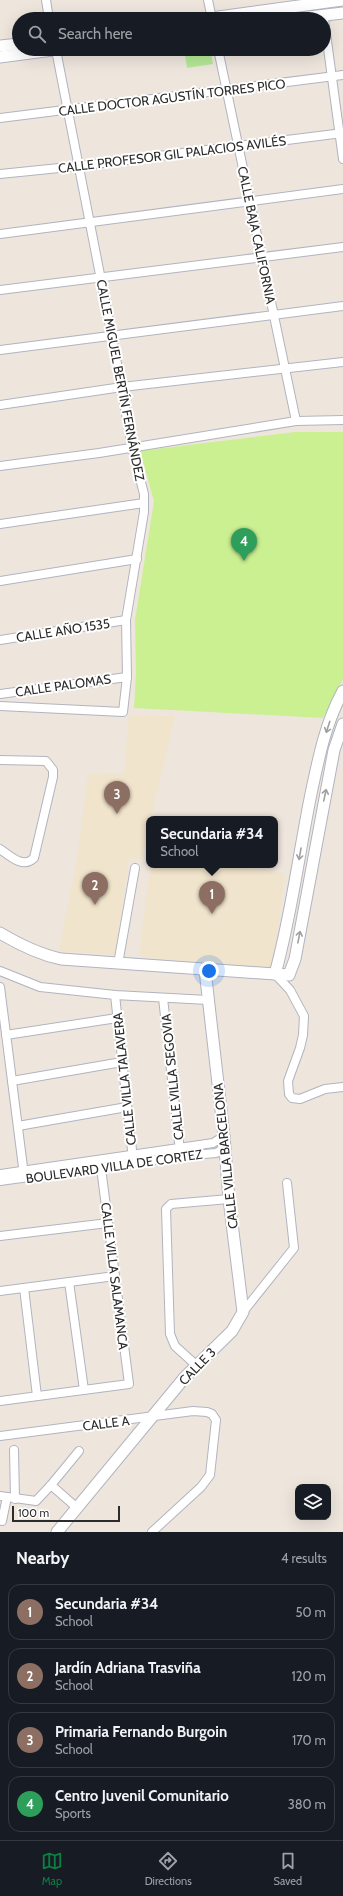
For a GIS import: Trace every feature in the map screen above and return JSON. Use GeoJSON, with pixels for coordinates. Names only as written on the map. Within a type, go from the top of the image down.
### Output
{"type":"FeatureCollection","features":[{"type":"Feature","properties":{"kind":"street"},"geometry":{"type":"LineString","coordinates":[[46,0],[49,12]]}},
{"type":"Feature","properties":{"kind":"street"},"geometry":{"type":"LineString","coordinates":[[208,0],[209,12]]}},
{"type":"Feature","properties":{"kind":"street"},"geometry":{"type":"LineString","coordinates":[[253,12],[321,1],[342,0]]}},
{"type":"Feature","properties":{"kind":"street"},"geometry":{"type":"LineString","coordinates":[[331,16],[343,13]]}},
{"type":"Feature","properties":{"kind":"street"},"geometry":{"type":"LineString","coordinates":[[0,46],[12,45]]}},
{"type":"Feature","properties":{"kind":"street"},"geometry":{"type":"LineString","coordinates":[[0,57],[12,55]]}},
{"type":"Feature","properties":{"kind":"street","name":"CALLE MIGUEL BERTÍN FERNÁNDEZ"},"geometry":{"type":"LineString","coordinates":[[0,706],[123,712],[127,677],[126,620],[137,559],[144,503],[68,110],[59,56]]}},
{"type":"Feature","properties":{"kind":"street","name":"CALLE BAJA CALIFORNIA"},"geometry":{"type":"LineString","coordinates":[[220,56],[296,421]]}},
{"type":"Feature","properties":{"kind":"street"},"geometry":{"type":"LineString","coordinates":[[329,56],[341,133],[343,159]]}},
{"type":"Feature","properties":{"kind":"street","name":"CALLE DOCTOR AGUSTÍN TORRES PICO"},"geometry":{"type":"LineString","coordinates":[[0,118],[343,75]]}},
{"type":"Feature","properties":{"kind":"street","name":"CALLE PROFESOR GIL PALACIOS AVILÉS"},"geometry":{"type":"LineString","coordinates":[[0,174],[79,166],[341,133]]}},
{"type":"Feature","properties":{"kind":"street"},"geometry":{"type":"LineString","coordinates":[[0,234],[343,189]]}},
{"type":"Feature","properties":{"kind":"street"},"geometry":{"type":"LineString","coordinates":[[0,290],[343,247]]}},
{"type":"Feature","properties":{"kind":"street"},"geometry":{"type":"LineString","coordinates":[[0,350],[343,306]]}},
{"type":"Feature","properties":{"kind":"street"},"geometry":{"type":"LineString","coordinates":[[0,406],[122,387],[343,362]]}},
{"type":"Feature","properties":{"kind":"street"},"geometry":{"type":"LineString","coordinates":[[0,466],[296,421],[343,420]]}},
{"type":"Feature","properties":{"kind":"street"},"geometry":{"type":"LineString","coordinates":[[0,524],[144,503]]}},
{"type":"Feature","properties":{"kind":"street"},"geometry":{"type":"LineString","coordinates":[[0,580],[137,559]]}},
{"type":"Feature","properties":{"kind":"street","name":"CALLE AÑO 1535"},"geometry":{"type":"LineString","coordinates":[[0,640],[126,620]]}},
{"type":"Feature","properties":{"kind":"street","name":"CALLE PALOMAS"},"geometry":{"type":"LineString","coordinates":[[0,694],[127,677]]}},
{"type":"Feature","properties":{"kind":"street"},"geometry":{"type":"LineString","coordinates":[[275,974],[284,941],[308,812],[324,738],[331,716],[343,691]]}},
{"type":"Feature","properties":{"kind":"street"},"geometry":{"type":"LineString","coordinates":[[290,990],[289,975],[295,959],[334,750],[343,724]]}},
{"type":"Feature","properties":{"kind":"street"},"geometry":{"type":"LineString","coordinates":[[0,760],[46,761],[53,770],[53,777],[34,858],[31,861],[23,862],[0,849]]}},
{"type":"Feature","properties":{"kind":"street"},"geometry":{"type":"LineString","coordinates":[[308,812],[321,815]]}},
{"type":"Feature","properties":{"kind":"street"},"geometry":{"type":"LineString","coordinates":[[118,964],[135,868]]}},
{"type":"Feature","properties":{"kind":"street"},"geometry":{"type":"LineString","coordinates":[[0,933],[24,947],[42,955],[61,959],[289,975]]}},
{"type":"Feature","properties":{"kind":"street","name":"CALLE VILLA BARCELONA"},"geometry":{"type":"LineString","coordinates":[[205,970],[229,1199],[243,1312]]}},
{"type":"Feature","properties":{"kind":"street"},"geometry":{"type":"LineString","coordinates":[[0,971],[40,987],[115,995],[208,1000]]}},
{"type":"Feature","properties":{"kind":"street"},"geometry":{"type":"LineString","coordinates":[[275,974],[290,990],[301,1009],[305,1024],[300,1048],[288,1081],[289,1094],[292,1098],[300,1099],[325,1089],[343,1087]]}},
{"type":"Feature","properties":{"kind":"street"},"geometry":{"type":"LineString","coordinates":[[0,986],[23,1174]]}},
{"type":"Feature","properties":{"kind":"street","name":"CALLE VILLA TALAVERA"},"geometry":{"type":"LineString","coordinates":[[115,995],[133,1159]]}},
{"type":"Feature","properties":{"kind":"street","name":"CALLE VILLA SEGOVIA"},"geometry":{"type":"LineString","coordinates":[[163,998],[181,1156]]}},
{"type":"Feature","properties":{"kind":"street"},"geometry":{"type":"LineString","coordinates":[[6,1035],[117,1018]]}},
{"type":"Feature","properties":{"kind":"street"},"geometry":{"type":"LineString","coordinates":[[0,1057],[9,1056]]}},
{"type":"Feature","properties":{"kind":"street"},"geometry":{"type":"LineString","coordinates":[[12,1081],[122,1062]]}},
{"type":"Feature","properties":{"kind":"street"},"geometry":{"type":"LineString","coordinates":[[18,1126],[127,1107]]}},
{"type":"Feature","properties":{"kind":"street","name":"BOULEVARD VILLA DE CORTEZ"},"geometry":{"type":"LineString","coordinates":[[0,1174],[23,1174],[101,1168],[133,1159],[180,1147],[224,1141],[220,1151],[216,1153],[133,1159],[23,1174],[0,1181]]}},
{"type":"Feature","properties":{"kind":"street","name":"CALLE VILLA SALAMANCA"},"geometry":{"type":"LineString","coordinates":[[84,1390],[129,1384],[101,1168]]}},
{"type":"Feature","properties":{"kind":"street","name":"CALLE 3"},"geometry":{"type":"LineString","coordinates":[[57,1532],[76,1507],[196,1364],[232,1331],[243,1312],[294,1248],[287,1183]]}},
{"type":"Feature","properties":{"kind":"street"},"geometry":{"type":"LineString","coordinates":[[196,1364],[175,1346],[170,1334],[166,1209],[171,1204],[229,1199]]}},
{"type":"Feature","properties":{"kind":"street"},"geometry":{"type":"LineString","coordinates":[[0,1236],[108,1223]]}},
{"type":"Feature","properties":{"kind":"street"},"geometry":{"type":"LineString","coordinates":[[0,1291],[115,1276]]}},
{"type":"Feature","properties":{"kind":"street"},"geometry":{"type":"LineString","coordinates":[[0,1400],[84,1390],[69,1282]]}},
{"type":"Feature","properties":{"kind":"street"},"geometry":{"type":"LineString","coordinates":[[24,1288],[37,1396]]}},
{"type":"Feature","properties":{"kind":"street","name":"CALLE A"},"geometry":{"type":"LineString","coordinates":[[0,1436],[150,1418],[193,1411],[212,1414],[215,1417],[216,1427],[210,1476],[201,1487],[152,1532]]}},
{"type":"Feature","properties":{"kind":"street"},"geometry":{"type":"LineString","coordinates":[[2,1521],[14,1450]]}},
{"type":"Feature","properties":{"kind":"street"},"geometry":{"type":"LineString","coordinates":[[7,1497],[36,1501],[79,1451]]}},
{"type":"Feature","properties":{"kind":"street"},"geometry":{"type":"LineString","coordinates":[[51,1485],[76,1507]]}},
{"type":"Feature","properties":{"kind":"shaded area"},"geometry":{"type":"Polygon","coordinates":[[[129,715],[175,716],[152,816],[146,816],[146,839],[141,860],[122,858],[129,859],[115,955],[59,951],[78,853],[88,774],[124,773],[129,715]]]}},
{"type":"Feature","properties":{"kind":"shaded area"},"geometry":{"type":"Polygon","coordinates":[[[150,868],[248,868],[285,873],[273,972],[139,956],[150,868]]]}},
{"type":"Feature","properties":{"kind":"green space"},"geometry":{"type":"Polygon","coordinates":[[[185,56],[211,56],[213,64],[187,68],[185,56]]]}},
{"type":"Feature","properties":{"kind":"green space"},"geometry":{"type":"Polygon","coordinates":[[[295,432],[343,432],[343,679],[323,718],[134,708],[136,674],[135,620],[154,501],[140,451],[295,432]]]}},
{"type":"Feature","properties":{"kind":"place","name":"Centro Juvenil Comunitario"},"geometry":{"type":"Point","coordinates":[244,561]}},
{"type":"Feature","properties":{"kind":"place","name":"Primaria Fernando Burgoin"},"geometry":{"type":"Point","coordinates":[117,814]}},
{"type":"Feature","properties":{"kind":"place","name":"Jardín Adriana Trasviña"},"geometry":{"type":"Point","coordinates":[95,905]}},
{"type":"Feature","properties":{"kind":"place","name":"Secundaria #34"},"geometry":{"type":"Point","coordinates":[212,914]}}]}
